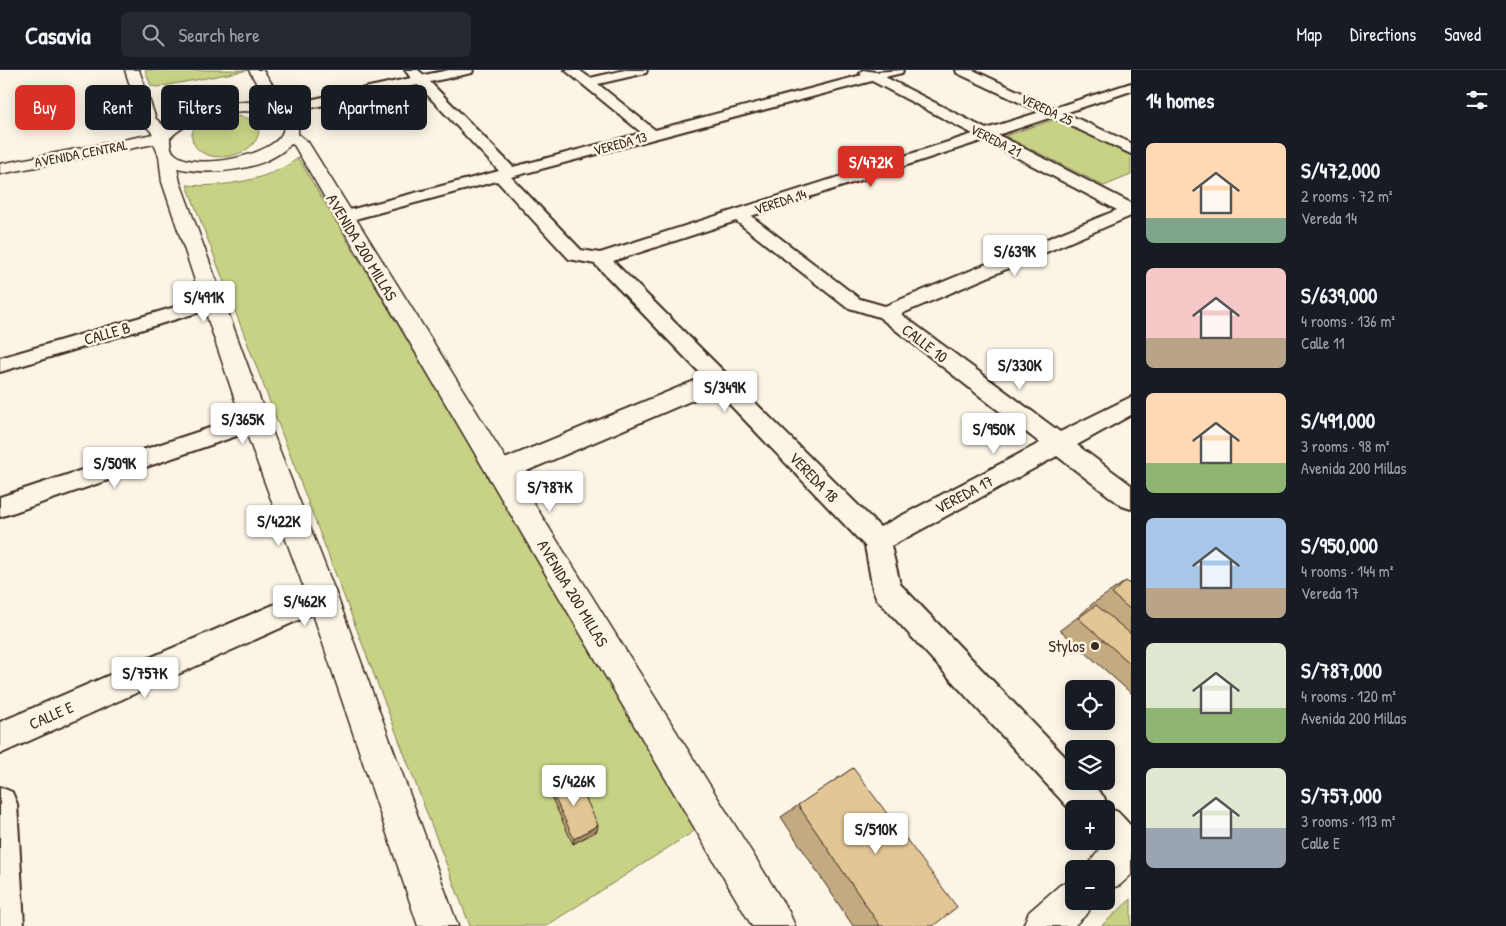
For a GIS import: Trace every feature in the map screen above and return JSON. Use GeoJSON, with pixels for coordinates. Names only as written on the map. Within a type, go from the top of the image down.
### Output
{"type":"FeatureCollection","features":[{"type":"Feature","properties":{"kind":"main road"},"geometry":{"type":"LineString","coordinates":[[132,70],[149,120],[163,143],[184,164],[200,166],[237,163],[270,152],[282,144],[291,130]]}},
{"type":"Feature","properties":{"kind":"main road"},"geometry":{"type":"LineString","coordinates":[[256,70],[265,85]]}},
{"type":"Feature","properties":{"kind":"main road"},"geometry":{"type":"LineString","coordinates":[[163,143],[181,122],[210,110],[249,107]]}},
{"type":"Feature","properties":{"kind":"main road","name":"AVENIDA 200 MILLAS"},"geometry":{"type":"LineString","coordinates":[[289,136],[300,142],[775,926]]}},
{"type":"Feature","properties":{"kind":"main road"},"geometry":{"type":"LineString","coordinates":[[163,143],[171,182],[213,302],[255,421],[322,596],[438,926]]}},
{"type":"Feature","properties":{"kind":"main road","name":"AVENIDA CENTRAL"},"geometry":{"type":"LineString","coordinates":[[0,169],[163,143]]}},
{"type":"Feature","properties":{"kind":"main road","name":"AVENIDA CENTRAL"},"geometry":{"type":"LineString","coordinates":[[0,177],[163,143]]}},
{"type":"Feature","properties":{"kind":"main road"},"geometry":{"type":"LineString","coordinates":[[1043,926],[1065,907]]}},
{"type":"Feature","properties":{"kind":"street"},"geometry":{"type":"LineString","coordinates":[[311,101],[416,75],[467,70]]}},
{"type":"Feature","properties":{"kind":"street"},"geometry":{"type":"LineString","coordinates":[[571,70],[653,135]]}},
{"type":"Feature","properties":{"kind":"street"},"geometry":{"type":"LineString","coordinates":[[587,83],[640,70]]}},
{"type":"Feature","properties":{"kind":"street","name":"VEREDA 13"},"geometry":{"type":"LineString","coordinates":[[344,217],[653,135],[866,73],[897,70]]}},
{"type":"Feature","properties":{"kind":"street","name":"VEREDA 25"},"geometry":{"type":"LineString","coordinates":[[962,70],[1131,149]]}},
{"type":"Feature","properties":{"kind":"street","name":"VEREDA 21"},"geometry":{"type":"LineString","coordinates":[[866,73],[1131,210]]}},
{"type":"Feature","properties":{"kind":"street"},"geometry":{"type":"LineString","coordinates":[[416,75],[575,255],[601,259]]}},
{"type":"Feature","properties":{"kind":"street","name":"VEREDA 14"},"geometry":{"type":"LineString","coordinates":[[601,259],[1131,87]]}},
{"type":"Feature","properties":{"kind":"street"},"geometry":{"type":"LineString","coordinates":[[886,313],[1131,210]]}},
{"type":"Feature","properties":{"kind":"street","name":"CALLE 10"},"geometry":{"type":"LineString","coordinates":[[739,215],[853,303],[886,313],[1131,499]]}},
{"type":"Feature","properties":{"kind":"street","name":"VEREDA 18"},"geometry":{"type":"LineString","coordinates":[[601,259],[876,541]]}},
{"type":"Feature","properties":{"kind":"street","name":"CALLE B"},"geometry":{"type":"LineString","coordinates":[[0,364],[213,302]]}},
{"type":"Feature","properties":{"kind":"street"},"geometry":{"type":"LineString","coordinates":[[499,472],[718,380]]}},
{"type":"Feature","properties":{"kind":"street","name":"VEREDA 17"},"geometry":{"type":"LineString","coordinates":[[876,541],[1131,405]]}},
{"type":"Feature","properties":{"kind":"street"},"geometry":{"type":"LineString","coordinates":[[0,507],[255,421]]}},
{"type":"Feature","properties":{"kind":"street"},"geometry":{"type":"LineString","coordinates":[[876,541],[887,590],[1084,800]]}},
{"type":"Feature","properties":{"kind":"street","name":"CALLE E"},"geometry":{"type":"LineString","coordinates":[[0,738],[322,596]]}},
{"type":"Feature","properties":{"kind":"street"},"geometry":{"type":"LineString","coordinates":[[0,804],[5,926]]}},
{"type":"Feature","properties":{"kind":"green space"},"geometry":{"type":"Polygon","coordinates":[[[145,70],[249,70],[158,87],[151,85],[145,70]]]}},
{"type":"Feature","properties":{"kind":"green space"},"geometry":{"type":"Polygon","coordinates":[[[239,117],[249,119],[249,130],[259,130],[257,138],[246,150],[238,154],[220,157],[211,156],[199,151],[192,140],[193,130],[239,130],[239,117]]]}},
{"type":"Feature","properties":{"kind":"green space"},"geometry":{"type":"Polygon","coordinates":[[[1059,118],[1131,151],[1131,175],[1104,186],[1005,136],[1059,118]]]}},
{"type":"Feature","properties":{"kind":"green space"},"geometry":{"type":"Polygon","coordinates":[[[298,158],[699,828],[546,926],[470,926],[187,185],[230,184],[245,181],[274,172],[298,158]]]}},
{"type":"Feature","properties":{"kind":"green space"},"geometry":{"type":"Polygon","coordinates":[[[1131,899],[1131,926],[1101,926],[1131,899]]]}},
{"type":"Feature","properties":{"kind":"building"},"geometry":{"type":"Polygon","coordinates":[[[1126,581],[1131,585],[1131,610],[1112,594],[1126,581]]]}},
{"type":"Feature","properties":{"kind":"building"},"geometry":{"type":"Polygon","coordinates":[[[1096,605],[1131,634],[1131,664],[1078,618],[1096,605]]]}},
{"type":"Feature","properties":{"kind":"building"},"geometry":{"type":"Polygon","coordinates":[[[853,768],[957,907],[933,926],[880,926],[798,805],[853,768]]]}},
{"type":"Feature","properties":{"kind":"building"},"geometry":{"type":"Polygon","coordinates":[[[575,775],[598,825],[574,839],[550,788],[575,775]]]}},
{"type":"Feature","properties":{"kind":"place","name":"Stylos"},"geometry":{"type":"Point","coordinates":[1095,646]}}]}
